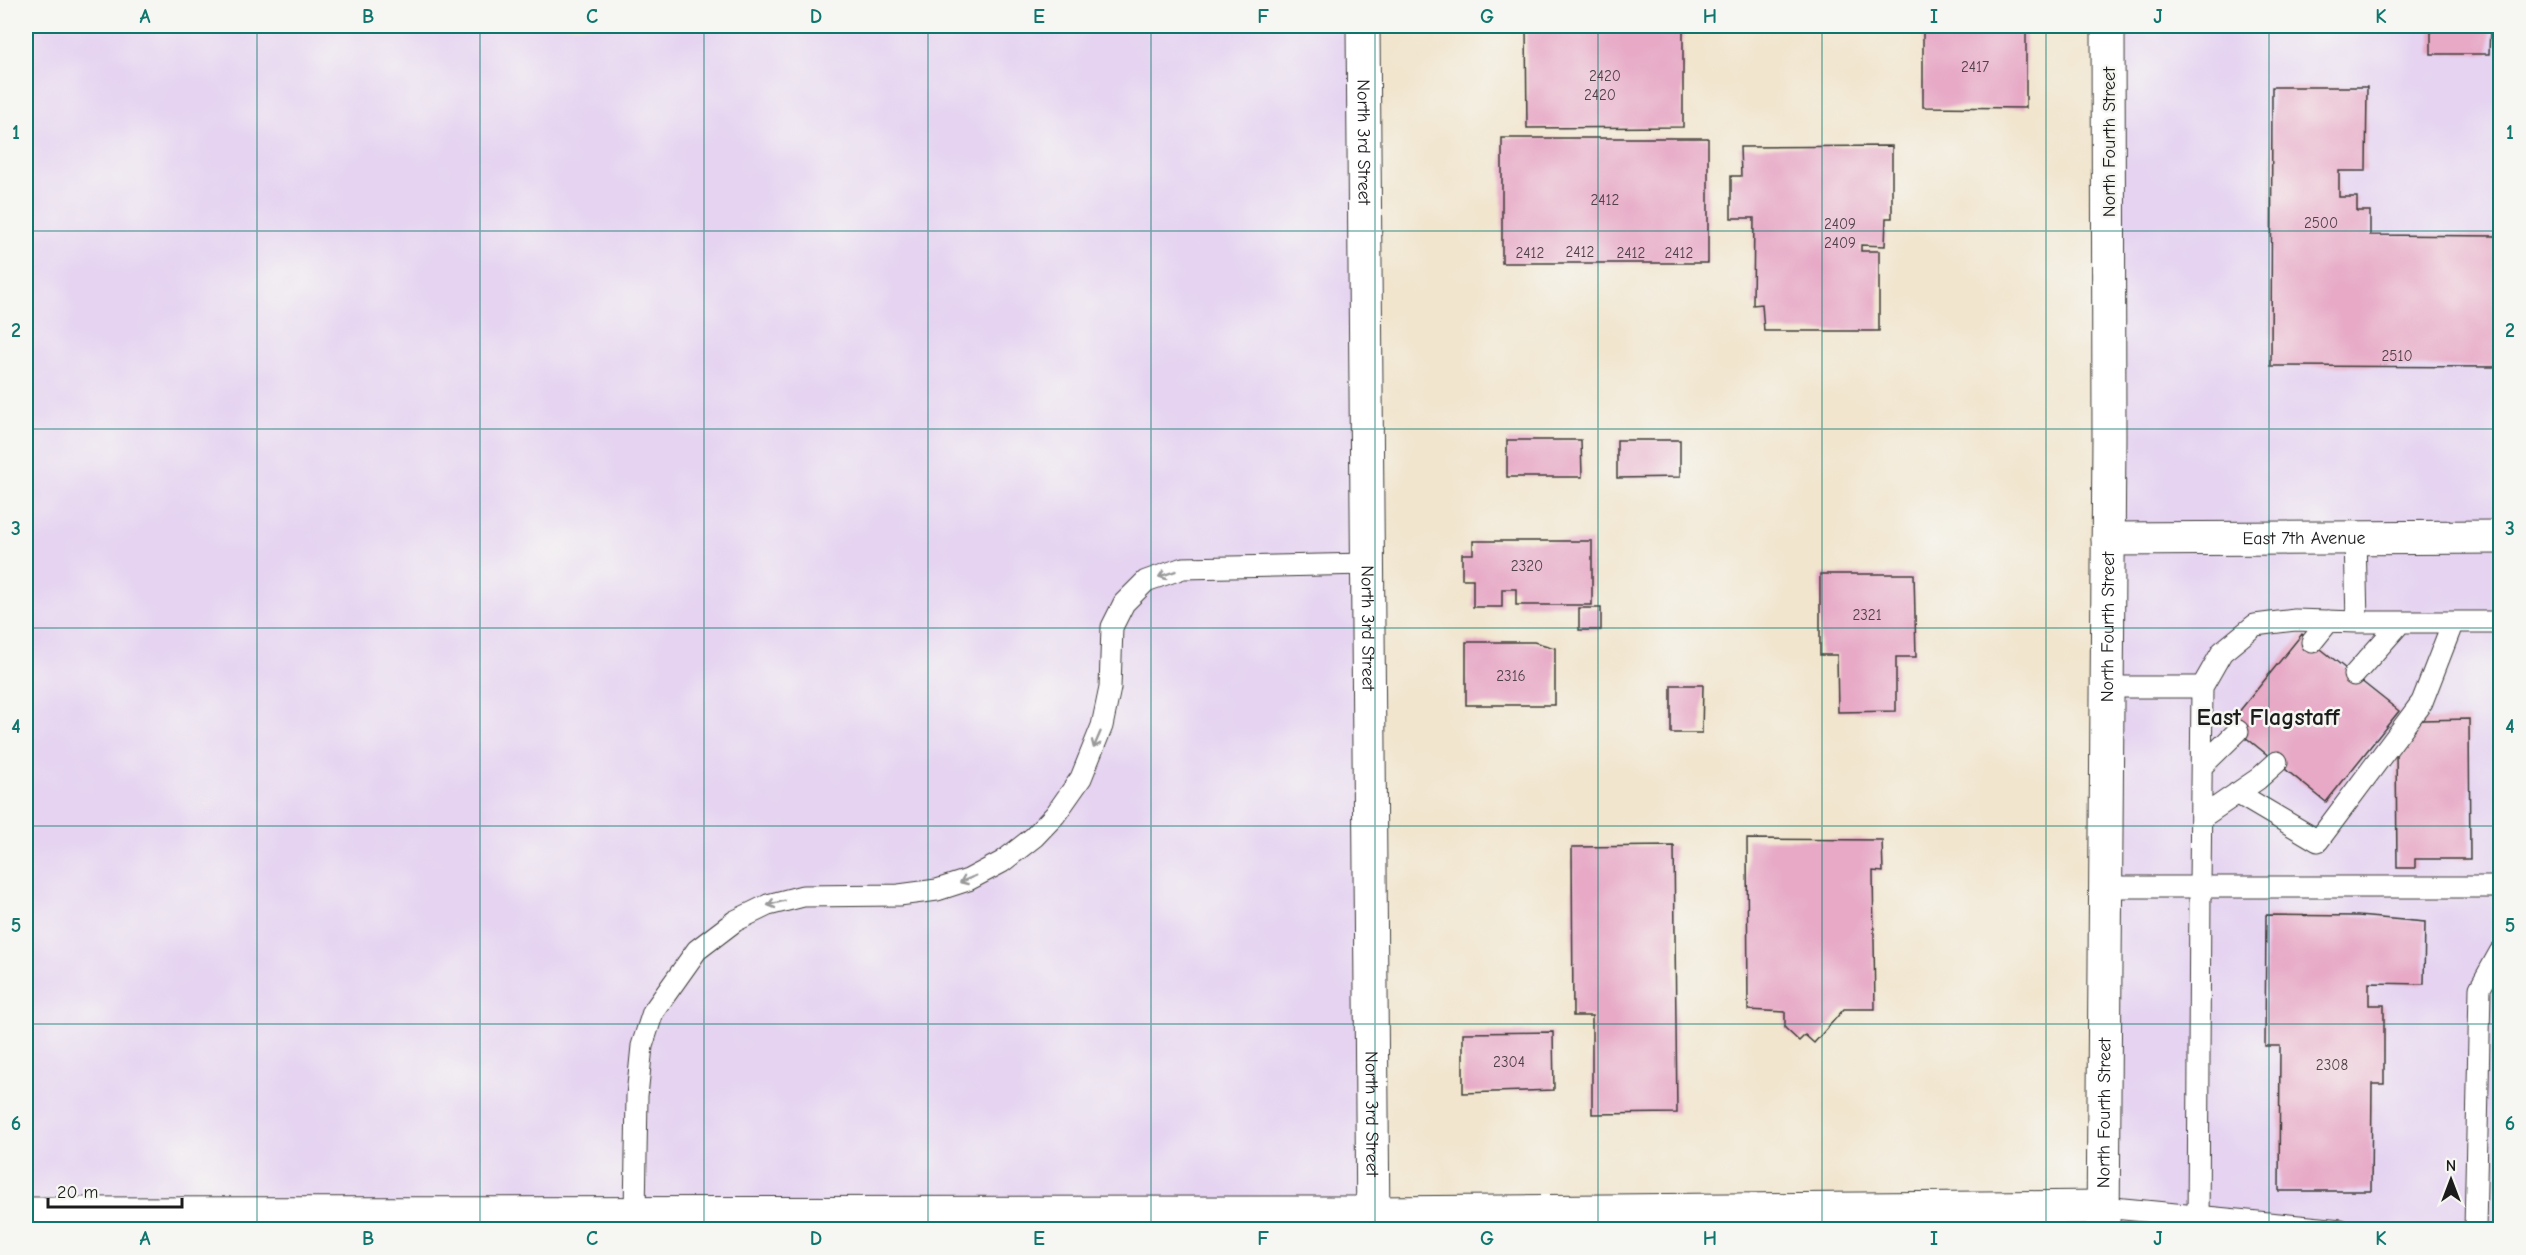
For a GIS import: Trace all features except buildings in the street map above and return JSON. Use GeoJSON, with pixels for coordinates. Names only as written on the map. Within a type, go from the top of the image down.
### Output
{"type":"FeatureCollection","features":[{"type":"Feature","properties":{"kind":"street","name":"North 3rd Street"},"geometry":{"type":"LineString","coordinates":[[1363,26],[1373,1221]]}},
{"type":"Feature","properties":{"kind":"street","name":"North Fourth Street"},"geometry":{"type":"LineString","coordinates":[[2103,1219],[2108,539],[2108,26]]}},
{"type":"Feature","properties":{"kind":"street","name":"East 7th Avenue"},"geometry":{"type":"LineString","coordinates":[[2108,539],[2500,537]]}},
{"type":"Feature","properties":{"kind":"street"},"geometry":{"type":"LineString","coordinates":[[26,1214],[266,1221],[2103,1219]]}},
{"type":"Feature","properties":{"kind":"lane"},"geometry":{"type":"LineString","coordinates":[[2355,537],[2357,622]]}},
{"type":"Feature","properties":{"kind":"lane"},"geometry":{"type":"LineString","coordinates":[[635,1221],[638,1096],[642,1046],[653,1012],[697,950],[735,921],[768,905],[803,896],[899,895],[936,890],[968,880],[1002,862],[1034,837],[1055,815],[1081,778],[1102,726],[1110,688],[1112,627],[1124,603],[1146,581],[1183,568],[1367,564]]}},
{"type":"Feature","properties":{"kind":"lane"},"geometry":{"type":"LineString","coordinates":[[2198,1223],[2202,687],[2222,652],[2255,625],[2295,620],[2500,622]]}},
{"type":"Feature","properties":{"kind":"lane"},"geometry":{"type":"LineString","coordinates":[[2312,642],[2329,621]]}},
{"type":"Feature","properties":{"kind":"lane"},"geometry":{"type":"LineString","coordinates":[[2354,675],[2401,622]]}},
{"type":"Feature","properties":{"kind":"lane"},"geometry":{"type":"LineString","coordinates":[[2237,793],[2318,841],[2422,702],[2453,622]]}},
{"type":"Feature","properties":{"kind":"lane"},"geometry":{"type":"LineString","coordinates":[[2107,687],[2202,687]]}},
{"type":"Feature","properties":{"kind":"lane"},"geometry":{"type":"LineString","coordinates":[[2202,766],[2238,730]]}},
{"type":"Feature","properties":{"kind":"lane"},"geometry":{"type":"LineString","coordinates":[[2201,818],[2258,779],[2277,762]]}},
{"type":"Feature","properties":{"kind":"lane"},"geometry":{"type":"LineString","coordinates":[[2106,887],[2500,888]]}},
{"type":"Feature","properties":{"kind":"lane"},"geometry":{"type":"LineString","coordinates":[[2475,1230],[2480,988],[2500,952]]}},
{"type":"Feature","properties":{"kind":"lane"},"geometry":{"type":"LineString","coordinates":[[2103,1219],[2341,1230]]}},
{"type":"Feature","properties":{"kind":"shaded area"},"geometry":{"type":"Polygon","coordinates":[[[26,26],[1363,26],[1373,1213],[26,1214],[26,26]]]}},
{"type":"Feature","properties":{"kind":"shaded area"},"geometry":{"type":"Polygon","coordinates":[[[2102,26],[2500,26],[2500,1229],[2109,1229],[2102,26]]]}},
{"type":"Feature","properties":{"kind":"district","name":"East Flagstaff"},"geometry":{"type":"Point","coordinates":[2268,717]}}]}
